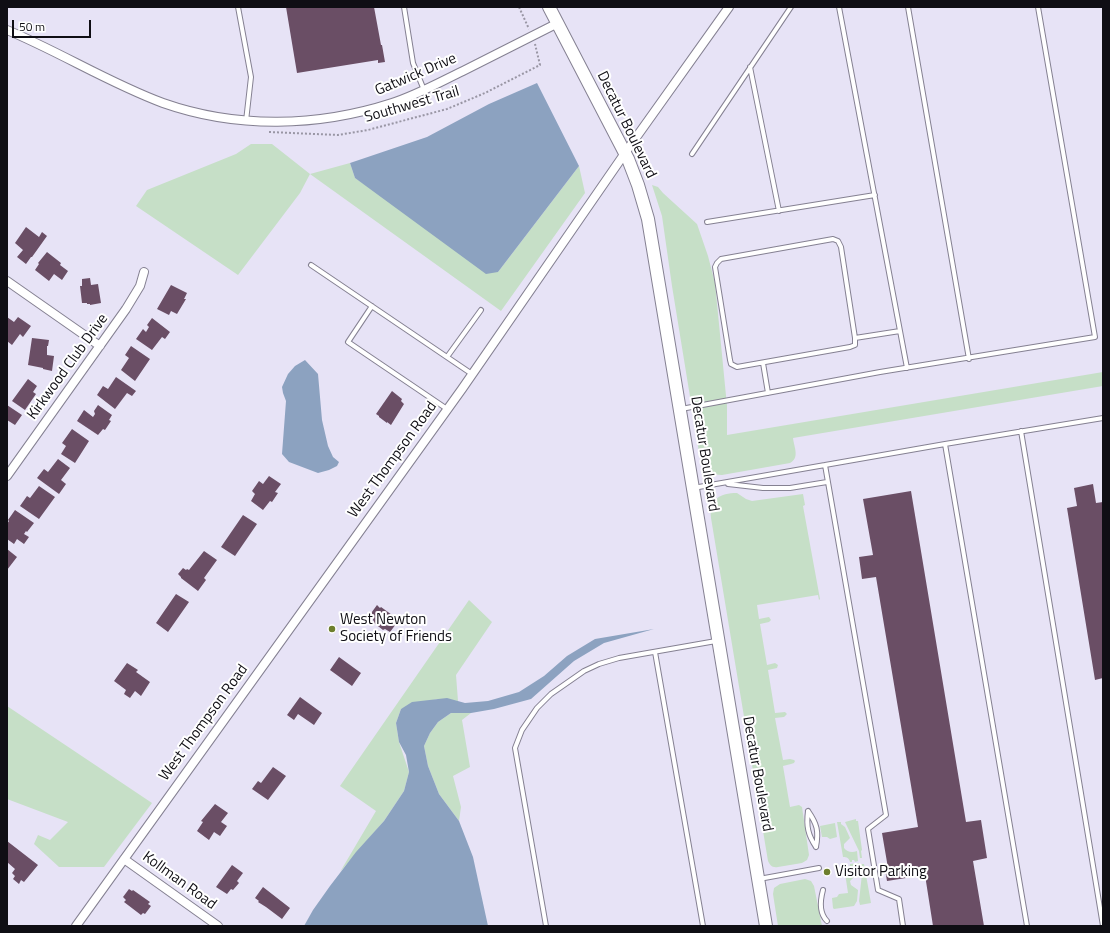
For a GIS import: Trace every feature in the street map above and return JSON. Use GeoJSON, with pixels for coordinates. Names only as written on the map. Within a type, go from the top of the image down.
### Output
{"type":"FeatureCollection","features":[{"type":"Feature","properties":{"kind":"street","name":"Decatur Boulevard"},"geometry":{"type":"LineString","coordinates":[[549,7],[625,153],[638,185],[648,219],[766,926]]}},
{"type":"Feature","properties":{"kind":"street","name":"West Thompson Road"},"geometry":{"type":"LineString","coordinates":[[76,926],[472,374],[728,7]]}},
{"type":"Feature","properties":{"kind":"street","name":"Gatwick Drive"},"geometry":{"type":"LineString","coordinates":[[7,30],[155,99],[210,115],[246,121],[282,122],[332,118],[373,109],[392,103],[424,90],[558,23]]}},
{"type":"Feature","properties":{"kind":"street","name":"Kirkwood Club Drive"},"geometry":{"type":"LineString","coordinates":[[7,476],[126,309],[140,286],[144,272]]}},
{"type":"Feature","properties":{"kind":"street"},"geometry":{"type":"LineString","coordinates":[[7,281],[100,346]]}},
{"type":"Feature","properties":{"kind":"street","name":"Kollman Road"},"geometry":{"type":"LineString","coordinates":[[124,859],[218,926]]}},
{"type":"Feature","properties":{"kind":"lane"},"geometry":{"type":"LineString","coordinates":[[238,7],[251,78],[246,121]]}},
{"type":"Feature","properties":{"kind":"lane"},"geometry":{"type":"LineString","coordinates":[[404,7],[413,63],[424,90]]}},
{"type":"Feature","properties":{"kind":"lane"},"geometry":{"type":"LineString","coordinates":[[692,154],[791,7]]}},
{"type":"Feature","properties":{"kind":"lane"},"geometry":{"type":"LineString","coordinates":[[840,7],[907,368]]}},
{"type":"Feature","properties":{"kind":"lane"},"geometry":{"type":"LineString","coordinates":[[908,7],[969,359]]}},
{"type":"Feature","properties":{"kind":"lane"},"geometry":{"type":"LineString","coordinates":[[680,410],[907,368],[969,359],[1095,337],[1038,7]]}},
{"type":"Feature","properties":{"kind":"lane"},"geometry":{"type":"LineString","coordinates":[[750,67],[779,210]]}},
{"type":"Feature","properties":{"kind":"lane"},"geometry":{"type":"LineString","coordinates":[[708,222],[875,195]]}},
{"type":"Feature","properties":{"kind":"lane"},"geometry":{"type":"LineString","coordinates":[[833,238],[838,241],[841,247],[855,338],[855,345],[850,347],[737,368],[731,364],[730,360],[715,267],[717,263],[721,259],[833,238]]}},
{"type":"Feature","properties":{"kind":"lane"},"geometry":{"type":"LineString","coordinates":[[311,265],[472,374]]}},
{"type":"Feature","properties":{"kind":"lane"},"geometry":{"type":"LineString","coordinates":[[372,306],[348,342],[447,409]]}},
{"type":"Feature","properties":{"kind":"lane"},"geometry":{"type":"LineString","coordinates":[[447,357],[481,310]]}},
{"type":"Feature","properties":{"kind":"lane"},"geometry":{"type":"LineString","coordinates":[[855,338],[900,332]]}},
{"type":"Feature","properties":{"kind":"lane"},"geometry":{"type":"LineString","coordinates":[[763,363],[768,393]]}},
{"type":"Feature","properties":{"kind":"lane"},"geometry":{"type":"LineString","coordinates":[[693,488],[1103,418]]}},
{"type":"Feature","properties":{"kind":"lane"},"geometry":{"type":"LineString","coordinates":[[1021,431],[1103,926]]}},
{"type":"Feature","properties":{"kind":"lane"},"geometry":{"type":"LineString","coordinates":[[945,444],[1027,926]]}},
{"type":"Feature","properties":{"kind":"lane"},"geometry":{"type":"LineString","coordinates":[[824,465],[886,815],[868,829],[878,890],[899,899],[903,926]]}},
{"type":"Feature","properties":{"kind":"lane"},"geometry":{"type":"LineString","coordinates":[[724,483],[763,488],[790,488],[827,482]]}},
{"type":"Feature","properties":{"kind":"lane"},"geometry":{"type":"LineString","coordinates":[[546,926],[515,748],[522,730],[538,708],[551,694],[584,671],[599,664],[619,658],[718,640]]}},
{"type":"Feature","properties":{"kind":"lane"},"geometry":{"type":"LineString","coordinates":[[655,652],[703,926]]}},
{"type":"Feature","properties":{"kind":"lane"},"geometry":{"type":"LineString","coordinates":[[808,811],[815,821],[818,837],[816,847],[810,838],[807,823],[808,811]]}},
{"type":"Feature","properties":{"kind":"lane"},"geometry":{"type":"LineString","coordinates":[[758,879],[819,868]]}},
{"type":"Feature","properties":{"kind":"lane"},"geometry":{"type":"LineString","coordinates":[[823,890],[820,901],[823,917],[828,922]]}},
{"type":"Feature","properties":{"kind":"path","name":"Southwest Trail"},"geometry":{"type":"LineString","coordinates":[[269,132],[338,135],[368,130],[447,109],[485,93],[540,65],[532,36],[519,7]]}},
{"type":"Feature","properties":{"kind":"green space"},"geometry":{"type":"Polygon","coordinates":[[[251,144],[272,144],[310,174],[300,193],[238,275],[136,206],[147,190],[236,154],[251,144]]]}},
{"type":"Feature","properties":{"kind":"green space"},"geometry":{"type":"Polygon","coordinates":[[[350,163],[355,178],[498,272],[579,166],[585,193],[501,311],[310,174],[350,163]]]}},
{"type":"Feature","properties":{"kind":"green space"},"geometry":{"type":"Polygon","coordinates":[[[652,185],[658,187],[697,224],[708,256],[715,283],[727,406],[727,435],[1103,372],[1103,386],[793,438],[796,455],[790,463],[722,475],[711,473],[705,468],[700,458],[662,216],[652,185]]]}},
{"type":"Feature","properties":{"kind":"green space"},"geometry":{"type":"Polygon","coordinates":[[[737,493],[752,501],[803,494],[805,505],[803,506],[820,599],[819,600],[818,595],[757,605],[759,619],[769,617],[771,620],[760,624],[767,665],[775,663],[778,665],[777,668],[768,670],[775,713],[785,712],[787,714],[784,717],[775,718],[783,760],[790,759],[795,761],[794,763],[783,766],[790,807],[799,805],[802,807],[809,855],[807,860],[802,863],[778,867],[772,866],[768,861],[711,518],[712,506],[717,498],[725,494],[737,493]]]}},
{"type":"Feature","properties":{"kind":"green space"},"geometry":{"type":"Polygon","coordinates":[[[469,600],[492,622],[456,675],[458,701],[437,699],[401,709],[396,723],[399,742],[409,772],[404,791],[384,821],[340,872],[376,811],[340,786],[469,600]]]}},
{"type":"Feature","properties":{"kind":"green space"},"geometry":{"type":"Polygon","coordinates":[[[7,706],[152,803],[104,867],[59,867],[34,844],[38,835],[50,840],[68,822],[7,799],[7,706]]]}},
{"type":"Feature","properties":{"kind":"green space"},"geometry":{"type":"Polygon","coordinates":[[[451,713],[471,713],[462,720],[470,767],[453,776],[461,807],[459,821],[439,794],[428,766],[424,746],[430,733],[438,722],[451,713]]]}},
{"type":"Feature","properties":{"kind":"green space"},"geometry":{"type":"Polygon","coordinates":[[[856,819],[856,821],[858,821],[862,858],[860,858],[859,851],[845,822],[856,819]]]}},
{"type":"Feature","properties":{"kind":"green space"},"geometry":{"type":"Polygon","coordinates":[[[837,822],[841,822],[850,838],[844,844],[844,848],[850,852],[857,851],[858,861],[855,862],[852,860],[852,862],[850,862],[848,858],[843,857],[837,822]]]}},
{"type":"Feature","properties":{"kind":"green space"},"geometry":{"type":"Polygon","coordinates":[[[835,823],[837,837],[830,839],[827,837],[822,837],[820,826],[835,823]]]}},
{"type":"Feature","properties":{"kind":"green space"},"geometry":{"type":"Polygon","coordinates":[[[859,863],[860,875],[855,876],[850,881],[851,885],[858,890],[857,901],[854,906],[834,909],[832,898],[837,897],[839,894],[848,893],[845,873],[849,869],[850,864],[859,863]]]}},
{"type":"Feature","properties":{"kind":"green space"},"geometry":{"type":"Polygon","coordinates":[[[861,864],[864,864],[871,903],[860,905],[859,901],[862,874],[861,864]]]}},
{"type":"Feature","properties":{"kind":"green space"},"geometry":{"type":"Polygon","coordinates":[[[805,879],[811,881],[814,886],[822,926],[778,926],[773,894],[774,888],[780,884],[805,879]]]}},
{"type":"Feature","properties":{"kind":"water"},"geometry":{"type":"Polygon","coordinates":[[[537,83],[579,166],[498,272],[486,274],[355,178],[350,163],[427,137],[489,104],[537,83]]]}},
{"type":"Feature","properties":{"kind":"water"},"geometry":{"type":"Polygon","coordinates":[[[305,360],[318,374],[322,420],[328,446],[333,457],[339,462],[337,466],[318,473],[289,462],[282,454],[286,401],[282,387],[288,374],[295,366],[305,360]]]}},
{"type":"Feature","properties":{"kind":"water"},"geometry":{"type":"Polygon","coordinates":[[[654,629],[604,643],[574,661],[531,699],[494,709],[471,713],[451,713],[438,722],[430,733],[424,746],[428,766],[439,794],[459,821],[473,857],[488,926],[304,926],[330,886],[356,852],[384,821],[404,791],[409,772],[406,755],[399,742],[396,723],[401,709],[412,702],[447,698],[465,703],[488,701],[519,692],[544,676],[567,656],[595,639],[654,629]]]}},
{"type":"Feature","properties":{"kind":"building"},"geometry":{"type":"Polygon","coordinates":[[[286,7],[374,7],[385,62],[378,63],[378,60],[297,73],[286,7]]]}},
{"type":"Feature","properties":{"kind":"building"},"geometry":{"type":"Polygon","coordinates":[[[26,227],[39,237],[42,232],[47,236],[26,264],[17,257],[23,250],[15,243],[26,227]]]}},
{"type":"Feature","properties":{"kind":"building"},"geometry":{"type":"Polygon","coordinates":[[[47,252],[61,263],[60,265],[68,271],[62,280],[54,274],[49,281],[35,270],[39,264],[38,263],[47,252]]]}},
{"type":"Feature","properties":{"kind":"building"},"geometry":{"type":"Polygon","coordinates":[[[90,278],[91,285],[98,284],[101,303],[90,305],[87,303],[82,303],[80,286],[82,286],[82,279],[90,278]]]}},
{"type":"Feature","properties":{"kind":"building"},"geometry":{"type":"Polygon","coordinates":[[[171,285],[187,293],[184,299],[186,299],[177,314],[171,311],[169,315],[157,309],[171,285]]]}},
{"type":"Feature","properties":{"kind":"building"},"geometry":{"type":"Polygon","coordinates":[[[7,317],[14,322],[18,317],[31,326],[23,337],[20,334],[12,345],[7,341],[7,317]]]}},
{"type":"Feature","properties":{"kind":"building"},"geometry":{"type":"Polygon","coordinates":[[[152,318],[170,332],[165,339],[162,337],[152,350],[136,339],[143,329],[146,332],[149,327],[147,325],[152,318]]]}},
{"type":"Feature","properties":{"kind":"building"},"geometry":{"type":"Polygon","coordinates":[[[32,338],[49,340],[47,355],[54,356],[52,371],[28,365],[32,338]]]}},
{"type":"Feature","properties":{"kind":"building"},"geometry":{"type":"Polygon","coordinates":[[[131,346],[150,359],[135,381],[121,370],[129,358],[125,355],[131,346]]]}},
{"type":"Feature","properties":{"kind":"building"},"geometry":{"type":"Polygon","coordinates":[[[116,377],[136,391],[132,396],[127,393],[115,409],[97,395],[103,386],[108,389],[116,377]]]}},
{"type":"Feature","properties":{"kind":"building"},"geometry":{"type":"Polygon","coordinates":[[[28,379],[37,386],[33,392],[36,394],[25,410],[12,401],[28,379]]]}},
{"type":"Feature","properties":{"kind":"building"},"geometry":{"type":"Polygon","coordinates":[[[392,391],[402,399],[401,401],[404,404],[391,425],[376,414],[392,391]]]}},
{"type":"Feature","properties":{"kind":"building"},"geometry":{"type":"Polygon","coordinates":[[[7,405],[22,415],[15,425],[7,420],[7,405]]]}},
{"type":"Feature","properties":{"kind":"building"},"geometry":{"type":"Polygon","coordinates":[[[98,405],[112,415],[109,420],[111,421],[105,430],[103,429],[98,435],[77,421],[84,410],[93,417],[95,414],[94,411],[98,405]]]}},
{"type":"Feature","properties":{"kind":"building"},"geometry":{"type":"Polygon","coordinates":[[[72,429],[89,441],[75,463],[61,454],[66,446],[62,443],[72,429]]]}},
{"type":"Feature","properties":{"kind":"building"},"geometry":{"type":"Polygon","coordinates":[[[58,459],[70,468],[61,480],[66,484],[59,494],[37,478],[44,469],[48,472],[58,459]]]}},
{"type":"Feature","properties":{"kind":"building"},"geometry":{"type":"Polygon","coordinates":[[[269,476],[281,484],[275,492],[278,493],[272,502],[270,501],[263,510],[251,501],[255,494],[252,491],[259,481],[263,484],[269,476]]]}},
{"type":"Feature","properties":{"kind":"building"},"geometry":{"type":"Polygon","coordinates":[[[1093,484],[1096,503],[1103,502],[1103,678],[1095,680],[1067,508],[1077,506],[1074,488],[1093,484]]]}},
{"type":"Feature","properties":{"kind":"building"},"geometry":{"type":"Polygon","coordinates":[[[39,486],[55,497],[39,519],[20,506],[27,496],[30,498],[39,486]]]}},
{"type":"Feature","properties":{"kind":"building"},"geometry":{"type":"Polygon","coordinates":[[[911,491],[966,822],[981,820],[987,858],[973,861],[984,926],[933,926],[925,875],[887,881],[885,869],[888,868],[882,833],[918,827],[876,577],[862,579],[859,557],[873,555],[863,499],[911,491]]]}},
{"type":"Feature","properties":{"kind":"building"},"geometry":{"type":"Polygon","coordinates":[[[15,510],[34,523],[24,534],[29,537],[24,544],[17,539],[14,544],[7,539],[8,520],[15,510]]]}},
{"type":"Feature","properties":{"kind":"building"},"geometry":{"type":"Polygon","coordinates":[[[243,515],[257,524],[235,556],[221,547],[243,515]]]}},
{"type":"Feature","properties":{"kind":"building"},"geometry":{"type":"Polygon","coordinates":[[[7,549],[17,557],[7,570],[7,549]]]}},
{"type":"Feature","properties":{"kind":"building"},"geometry":{"type":"Polygon","coordinates":[[[204,551],[217,560],[204,578],[206,580],[198,591],[178,574],[183,568],[189,570],[204,551]]]}},
{"type":"Feature","properties":{"kind":"building"},"geometry":{"type":"Polygon","coordinates":[[[176,594],[189,602],[168,632],[156,623],[176,594]]]}},
{"type":"Feature","properties":{"kind":"building"},"geometry":{"type":"Polygon","coordinates":[[[377,605],[399,620],[390,632],[385,629],[383,630],[374,623],[373,619],[369,616],[377,605]]]}},
{"type":"Feature","properties":{"kind":"building"},"geometry":{"type":"Polygon","coordinates":[[[339,657],[361,673],[352,686],[330,670],[339,657]]]}},
{"type":"Feature","properties":{"kind":"building"},"geometry":{"type":"Polygon","coordinates":[[[127,663],[138,670],[136,672],[150,682],[141,696],[135,691],[130,698],[124,694],[126,690],[114,681],[127,663]]]}},
{"type":"Feature","properties":{"kind":"building"},"geometry":{"type":"Polygon","coordinates":[[[300,697],[322,713],[314,725],[298,714],[294,720],[287,715],[300,697]]]}},
{"type":"Feature","properties":{"kind":"building"},"geometry":{"type":"Polygon","coordinates":[[[273,767],[286,776],[268,800],[252,789],[258,781],[261,783],[273,767]]]}},
{"type":"Feature","properties":{"kind":"building"},"geometry":{"type":"Polygon","coordinates":[[[215,804],[228,813],[221,822],[227,826],[220,836],[214,832],[209,840],[197,831],[203,822],[201,821],[215,804]]]}},
{"type":"Feature","properties":{"kind":"building"},"geometry":{"type":"Polygon","coordinates":[[[7,841],[38,865],[24,882],[21,880],[19,884],[13,879],[15,876],[12,873],[15,869],[7,862],[7,841]]]}},
{"type":"Feature","properties":{"kind":"building"},"geometry":{"type":"Polygon","coordinates":[[[232,865],[243,873],[237,881],[239,883],[227,894],[216,887],[232,865]]]}},
{"type":"Feature","properties":{"kind":"building"},"geometry":{"type":"Polygon","coordinates":[[[263,887],[290,908],[282,919],[258,902],[259,901],[255,898],[263,887]]]}},
{"type":"Feature","properties":{"kind":"building"},"geometry":{"type":"Polygon","coordinates":[[[129,889],[132,891],[133,890],[150,902],[148,904],[151,906],[145,914],[143,913],[141,915],[124,902],[126,900],[123,897],[129,889]]]}},
{"type":"Feature","properties":{"kind":"place","name":"West Newton Society of Friends"},"geometry":{"type":"Point","coordinates":[332,629]}},
{"type":"Feature","properties":{"kind":"place","name":"Visitor Parking"},"geometry":{"type":"Point","coordinates":[827,872]}}]}
